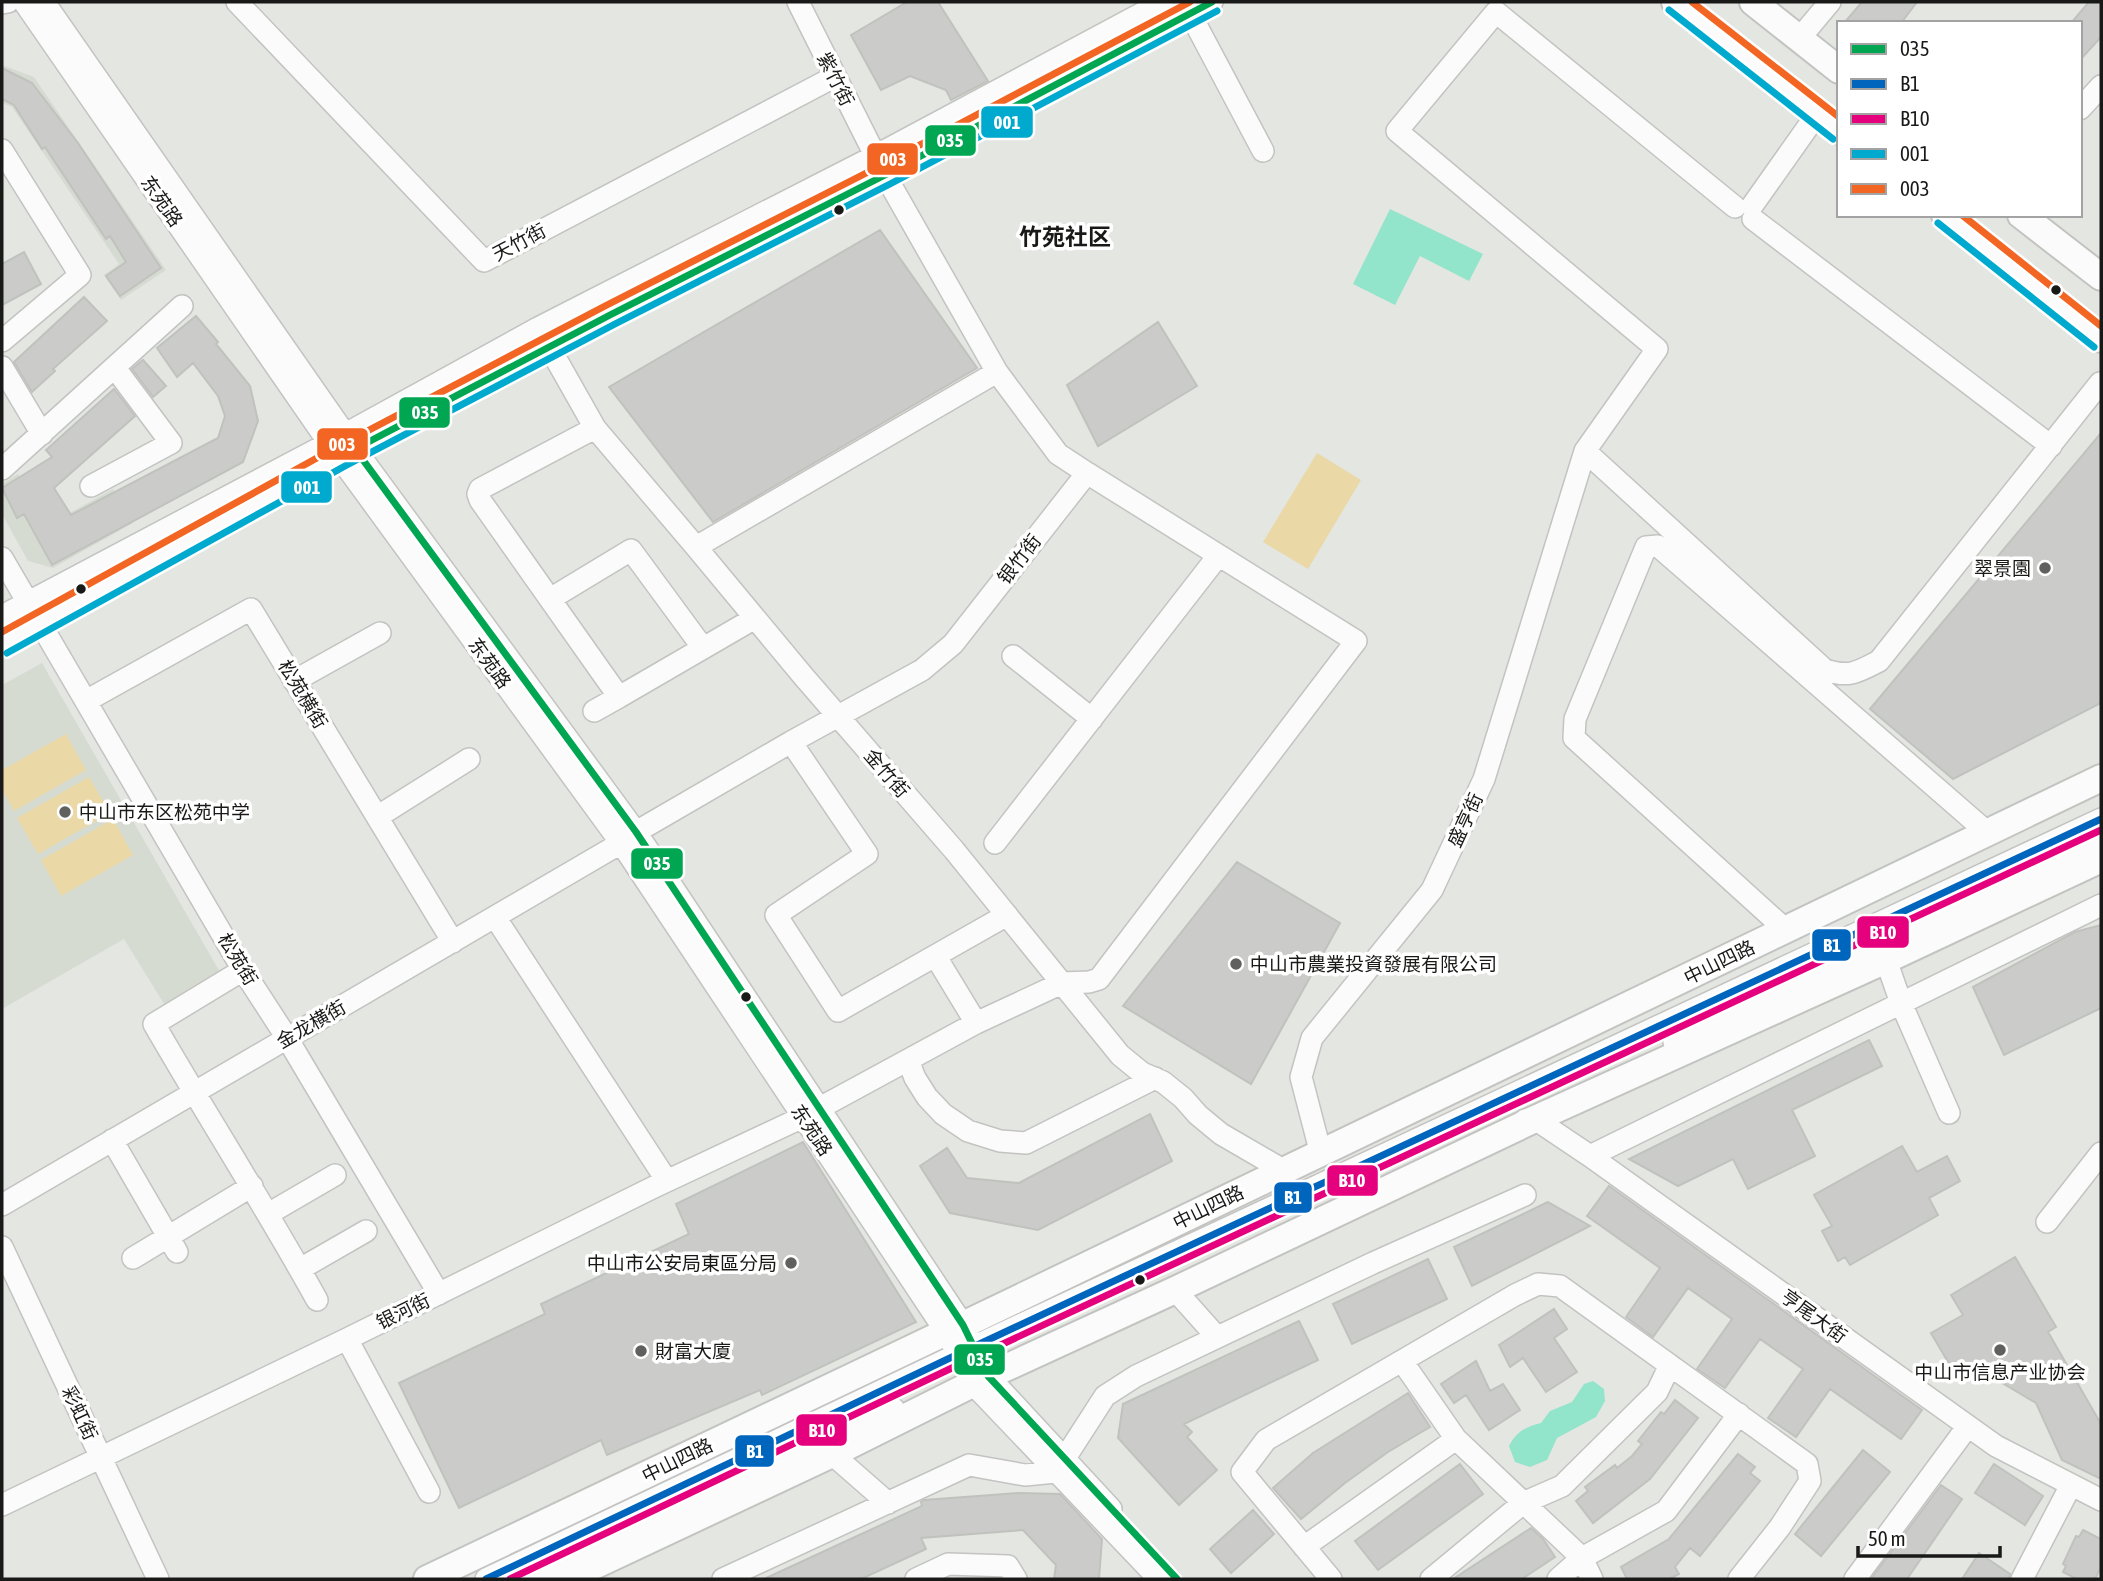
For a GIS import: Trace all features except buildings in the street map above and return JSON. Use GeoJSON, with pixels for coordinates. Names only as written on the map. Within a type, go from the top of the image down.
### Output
{"type":"FeatureCollection","features":[{"type":"Feature","properties":{"kind":"main road"},"geometry":{"type":"LineString","coordinates":[[1675,2],[1837,129]]}},
{"type":"Feature","properties":{"kind":"main road"},"geometry":{"type":"LineString","coordinates":[[1753,2],[1837,68]]}},
{"type":"Feature","properties":{"kind":"main road"},"geometry":{"type":"LineString","coordinates":[[1948,217],[2101,339]]}},
{"type":"Feature","properties":{"kind":"main road"},"geometry":{"type":"LineString","coordinates":[[2026,217],[2101,277]]}},
{"type":"Feature","properties":{"kind":"main road","name":"中山四路"},"geometry":{"type":"LineString","coordinates":[[583,1576],[832,1454],[969,1357],[1283,1170],[2101,778]]}},
{"type":"Feature","properties":{"kind":"main road","name":"中山四路"},"geometry":{"type":"LineString","coordinates":[[427,1579],[969,1357],[1175,1290],[1535,1119],[2101,859]]}},
{"type":"Feature","properties":{"kind":"street"},"geometry":{"type":"LineString","coordinates":[[2,3],[8,2]]}},
{"type":"Feature","properties":{"kind":"street","name":"东苑路"},"geometry":{"type":"LineString","coordinates":[[24,2],[342,446],[629,837],[812,1113],[969,1357],[1060,1465]]}},
{"type":"Feature","properties":{"kind":"street","name":"东苑路"},"geometry":{"type":"LineString","coordinates":[[44,2],[342,446]]}},
{"type":"Feature","properties":{"kind":"street","name":"天竹街"},"geometry":{"type":"LineString","coordinates":[[237,2],[484,261],[834,77]]}},
{"type":"Feature","properties":{"kind":"street","name":"紫竹街"},"geometry":{"type":"LineString","coordinates":[[798,2],[875,156]]}},
{"type":"Feature","properties":{"kind":"street"},"geometry":{"type":"LineString","coordinates":[[2,643],[342,446],[538,328],[875,156],[1163,2]]}},
{"type":"Feature","properties":{"kind":"street"},"geometry":{"type":"LineString","coordinates":[[2,615],[342,446],[549,347],[885,175],[1188,7],[1212,2]]}},
{"type":"Feature","properties":{"kind":"street"},"geometry":{"type":"LineString","coordinates":[[1799,39],[1830,2]]}},
{"type":"Feature","properties":{"kind":"street"},"geometry":{"type":"LineString","coordinates":[[1188,7],[1263,151]]}},
{"type":"Feature","properties":{"kind":"street","name":"盛亨街"},"geometry":{"type":"LineString","coordinates":[[1321,1154],[1301,1077],[1312,1038],[1432,890],[1483,779],[1585,452],[1657,349],[1397,131],[1496,12],[1746,211]]}},
{"type":"Feature","properties":{"kind":"street"},"geometry":{"type":"LineString","coordinates":[[2082,107],[2101,86]]}},
{"type":"Feature","properties":{"kind":"street"},"geometry":{"type":"LineString","coordinates":[[1817,114],[1746,211],[2051,446]]}},
{"type":"Feature","properties":{"kind":"street"},"geometry":{"type":"LineString","coordinates":[[2,150],[80,275],[2,341]]}},
{"type":"Feature","properties":{"kind":"street"},"geometry":{"type":"LineString","coordinates":[[875,156],[997,372],[1058,454],[1218,556],[995,843]]}},
{"type":"Feature","properties":{"kind":"street"},"geometry":{"type":"LineString","coordinates":[[2,469],[182,306]]}},
{"type":"Feature","properties":{"kind":"street","name":"金竹街"},"geometry":{"type":"LineString","coordinates":[[538,328],[595,428],[954,850],[1121,1055],[1142,1073],[1163,1082],[1222,1134],[1283,1170]]}},
{"type":"Feature","properties":{"kind":"street"},"geometry":{"type":"LineString","coordinates":[[2,367],[42,433]]}},
{"type":"Feature","properties":{"kind":"street"},"geometry":{"type":"LineString","coordinates":[[90,486],[172,443],[114,368]]}},
{"type":"Feature","properties":{"kind":"street"},"geometry":{"type":"LineString","coordinates":[[696,547],[997,372]]}},
{"type":"Feature","properties":{"kind":"street"},"geometry":{"type":"LineString","coordinates":[[1585,452],[1825,670],[1840,675],[1856,673],[1879,661],[2100,383]]}},
{"type":"Feature","properties":{"kind":"street"},"geometry":{"type":"LineString","coordinates":[[595,428],[480,489],[478,494],[619,697]]}},
{"type":"Feature","properties":{"kind":"street","name":"银竹街"},"geometry":{"type":"LineString","coordinates":[[629,837],[791,742],[922,670],[953,644],[1087,473]]}},
{"type":"Feature","properties":{"kind":"street"},"geometry":{"type":"LineString","coordinates":[[1786,930],[1574,738],[1575,719],[1646,547],[1658,545],[1988,833]]}},
{"type":"Feature","properties":{"kind":"street"},"geometry":{"type":"LineString","coordinates":[[550,599],[631,551],[703,648]]}},
{"type":"Feature","properties":{"kind":"street","name":"银河街"},"geometry":{"type":"LineString","coordinates":[[2,1505],[812,1113],[976,1023],[1062,983],[1099,979],[1356,641],[1218,556]]}},
{"type":"Feature","properties":{"kind":"street","name":"松苑街"},"geometry":{"type":"LineString","coordinates":[[2,558],[243,970],[287,1038],[439,1293]]}},
{"type":"Feature","properties":{"kind":"street","name":"松苑横街"},"geometry":{"type":"LineString","coordinates":[[86,701],[251,609],[453,942]]}},
{"type":"Feature","properties":{"kind":"street"},"geometry":{"type":"LineString","coordinates":[[594,711],[755,618]]}},
{"type":"Feature","properties":{"kind":"street"},"geometry":{"type":"LineString","coordinates":[[294,681],[380,633]]}},
{"type":"Feature","properties":{"kind":"street"},"geometry":{"type":"LineString","coordinates":[[1013,656],[1092,719]]}},
{"type":"Feature","properties":{"kind":"street"},"geometry":{"type":"LineString","coordinates":[[791,742],[867,854],[776,915],[838,1011],[1007,915]]}},
{"type":"Feature","properties":{"kind":"street"},"geometry":{"type":"LineString","coordinates":[[377,817],[470,759]]}},
{"type":"Feature","properties":{"kind":"street"},"geometry":{"type":"LineString","coordinates":[[486,1579],[969,1357],[2101,819]]}},
{"type":"Feature","properties":{"kind":"street","name":"金龙横街"},"geometry":{"type":"LineString","coordinates":[[2,1205],[629,837]]}},
{"type":"Feature","properties":{"kind":"street"},"geometry":{"type":"LineString","coordinates":[[536,1579],[969,1357],[1497,1125],[2101,842]]}},
{"type":"Feature","properties":{"kind":"street"},"geometry":{"type":"LineString","coordinates":[[1590,1157],[2101,905]]}},
{"type":"Feature","properties":{"kind":"street"},"geometry":{"type":"LineString","coordinates":[[495,917],[667,1181]]}},
{"type":"Feature","properties":{"kind":"street"},"geometry":{"type":"LineString","coordinates":[[936,957],[976,1023]]}},
{"type":"Feature","properties":{"kind":"street"},"geometry":{"type":"LineString","coordinates":[[1886,960],[1901,1003],[1949,1113]]}},
{"type":"Feature","properties":{"kind":"street"},"geometry":{"type":"LineString","coordinates":[[243,970],[153,1024],[252,1186],[317,1300]]}},
{"type":"Feature","properties":{"kind":"street"},"geometry":{"type":"LineString","coordinates":[[908,1060],[927,1097],[943,1114],[968,1131],[1000,1141],[1027,1143],[1155,1078]]}},
{"type":"Feature","properties":{"kind":"street"},"geometry":{"type":"LineString","coordinates":[[1497,1125],[1535,1119]]}},
{"type":"Feature","properties":{"kind":"street","name":"亨尾大街"},"geometry":{"type":"LineString","coordinates":[[1535,1119],[1996,1446],[2101,1500]]}},
{"type":"Feature","properties":{"kind":"street"},"geometry":{"type":"LineString","coordinates":[[112,1140],[173,1244]]}},
{"type":"Feature","properties":{"kind":"street"},"geometry":{"type":"LineString","coordinates":[[2047,1222],[2101,1153]]}},
{"type":"Feature","properties":{"kind":"street"},"geometry":{"type":"LineString","coordinates":[[268,1214],[335,1175]]}},
{"type":"Feature","properties":{"kind":"street"},"geometry":{"type":"LineString","coordinates":[[133,1258],[173,1244],[252,1186]]}},
{"type":"Feature","properties":{"kind":"street"},"geometry":{"type":"LineString","coordinates":[[723,1579],[969,1465],[1025,1475],[1060,1465],[1105,1396],[1136,1376],[1373,1263],[1525,1195]]}},
{"type":"Feature","properties":{"kind":"street"},"geometry":{"type":"LineString","coordinates":[[300,1269],[366,1231]]}},
{"type":"Feature","properties":{"kind":"street","name":"彩虹街"},"geometry":{"type":"LineString","coordinates":[[2,1247],[158,1579]]}},
{"type":"Feature","properties":{"kind":"street"},"geometry":{"type":"LineString","coordinates":[[1331,1579],[1242,1472],[1266,1440],[1538,1284],[1560,1286],[1807,1464],[1810,1481],[1780,1527],[1739,1579]]}},
{"type":"Feature","properties":{"kind":"street"},"geometry":{"type":"LineString","coordinates":[[1175,1290],[1217,1337]]}},
{"type":"Feature","properties":{"kind":"street"},"geometry":{"type":"LineString","coordinates":[[347,1339],[429,1492]]}},
{"type":"Feature","properties":{"kind":"street"},"geometry":{"type":"LineString","coordinates":[[1402,1361],[1456,1439],[1582,1558],[1592,1579]]}},
{"type":"Feature","properties":{"kind":"street"},"geometry":{"type":"LineString","coordinates":[[1431,1579],[1523,1503],[1562,1486],[1657,1392],[1670,1365]]}},
{"type":"Feature","properties":{"kind":"street"},"geometry":{"type":"LineString","coordinates":[[1558,1579],[1582,1558],[1665,1511],[1739,1414]]}},
{"type":"Feature","properties":{"kind":"street"},"geometry":{"type":"LineString","coordinates":[[1856,1579],[1968,1426]]}},
{"type":"Feature","properties":{"kind":"street"},"geometry":{"type":"LineString","coordinates":[[1304,1547],[1456,1439]]}},
{"type":"Feature","properties":{"kind":"street"},"geometry":{"type":"LineString","coordinates":[[832,1454],[888,1503]]}},
{"type":"Feature","properties":{"kind":"street"},"geometry":{"type":"LineString","coordinates":[[1060,1465],[1160,1579]]}},
{"type":"Feature","properties":{"kind":"street"},"geometry":{"type":"LineString","coordinates":[[1060,1465],[1177,1579]]}},
{"type":"Feature","properties":{"kind":"street"},"geometry":{"type":"LineString","coordinates":[[2022,1579],[2071,1485]]}},
{"type":"Feature","properties":{"kind":"street"},"geometry":{"type":"LineString","coordinates":[[916,1579],[948,1564],[1008,1566],[1016,1579]]}},
{"type":"Feature","properties":{"kind":"shaded area"},"geometry":{"type":"Polygon","coordinates":[[[2,65],[34,77],[166,270],[121,300],[104,275],[119,264],[12,107],[2,103],[2,65]]]}},
{"type":"Feature","properties":{"kind":"shaded area"},"geometry":{"type":"Polygon","coordinates":[[[1390,209],[1483,254],[1469,281],[1420,256],[1395,305],[1353,284],[1390,209]]]}},
{"type":"Feature","properties":{"kind":"shaded area"},"geometry":{"type":"Polygon","coordinates":[[[1317,453],[1361,480],[1308,569],[1263,542],[1317,453]]]}},
{"type":"Feature","properties":{"kind":"shaded area"},"geometry":{"type":"Polygon","coordinates":[[[18,474],[48,525],[113,489],[133,523],[53,568],[28,561],[2,514],[2,484],[18,474]]]}},
{"type":"Feature","properties":{"kind":"shaded area","name":"中山市东区松苑中学"},"geometry":{"type":"Polygon","coordinates":[[[42,663],[221,974],[166,1007],[124,939],[2,1009],[2,685],[42,663]]]}},
{"type":"Feature","properties":{"kind":"shaded area"},"geometry":{"type":"Polygon","coordinates":[[[66,734],[86,770],[14,811],[2,789],[2,770],[66,734]]]}},
{"type":"Feature","properties":{"kind":"shaded area"},"geometry":{"type":"Polygon","coordinates":[[[89,777],[110,813],[38,854],[17,818],[89,777]]]}},
{"type":"Feature","properties":{"kind":"shaded area"},"geometry":{"type":"Polygon","coordinates":[[[113,819],[133,855],[61,896],[41,860],[113,819]]]}},
{"type":"Feature","properties":{"kind":"shaded area"},"geometry":{"type":"Polygon","coordinates":[[[1593,1381],[1604,1389],[1605,1401],[1596,1417],[1557,1438],[1547,1460],[1530,1467],[1515,1462],[1509,1446],[1518,1434],[1541,1423],[1550,1411],[1572,1402],[1584,1384],[1593,1381]]]}},
{"type":"Feature","properties":{"kind":"transit line","name":"003"},"geometry":{"type":"LineString","coordinates":[[2,632],[335,448],[1190,2]]}},
{"type":"Feature","properties":{"kind":"transit line","name":"035"},"geometry":{"type":"LineString","coordinates":[[1177,1579],[988,1376],[963,1325],[636,832],[355,449],[885,175],[1212,2]]}},
{"type":"Feature","properties":{"kind":"transit line","name":"003"},"geometry":{"type":"LineString","coordinates":[[1692,2],[1837,115]]}},
{"type":"Feature","properties":{"kind":"transit line","name":"001"},"geometry":{"type":"LineString","coordinates":[[1669,10],[1833,139]]}},
{"type":"Feature","properties":{"kind":"transit line","name":"001"},"geometry":{"type":"LineString","coordinates":[[7,653],[345,466],[890,184],[1217,11]]}},
{"type":"Feature","properties":{"kind":"transit line","name":"003"},"geometry":{"type":"LineString","coordinates":[[1965,217],[2101,326]]}},
{"type":"Feature","properties":{"kind":"transit line","name":"001"},"geometry":{"type":"LineString","coordinates":[[1938,223],[2094,347]]}},
{"type":"Feature","properties":{"kind":"transit line","name":"B1"},"geometry":{"type":"LineString","coordinates":[[486,1579],[973,1347],[2101,819]]}},
{"type":"Feature","properties":{"kind":"transit line","name":"B10"},"geometry":{"type":"LineString","coordinates":[[510,1579],[977,1356],[2101,830]]}},
{"type":"Feature","properties":{"kind":"place","name":"翠景園"},"geometry":{"type":"Point","coordinates":[2045,568]}},
{"type":"Feature","properties":{"kind":"place","name":"中山市东区松苑中学"},"geometry":{"type":"Point","coordinates":[65,812]}},
{"type":"Feature","properties":{"kind":"place","name":"中山市農業投資發展有限公司"},"geometry":{"type":"Point","coordinates":[1236,964]}},
{"type":"Feature","properties":{"kind":"place","name":"中山市公安局東區分局"},"geometry":{"type":"Point","coordinates":[791,1263]}},
{"type":"Feature","properties":{"kind":"place","name":"中山市信息产业协会"},"geometry":{"type":"Point","coordinates":[2000,1350]}},
{"type":"Feature","properties":{"kind":"place","name":"財富大廈"},"geometry":{"type":"Point","coordinates":[641,1351]}},
{"type":"Feature","properties":{"kind":"district","name":"竹苑社区"},"geometry":{"type":"Point","coordinates":[1065,237]}}]}
